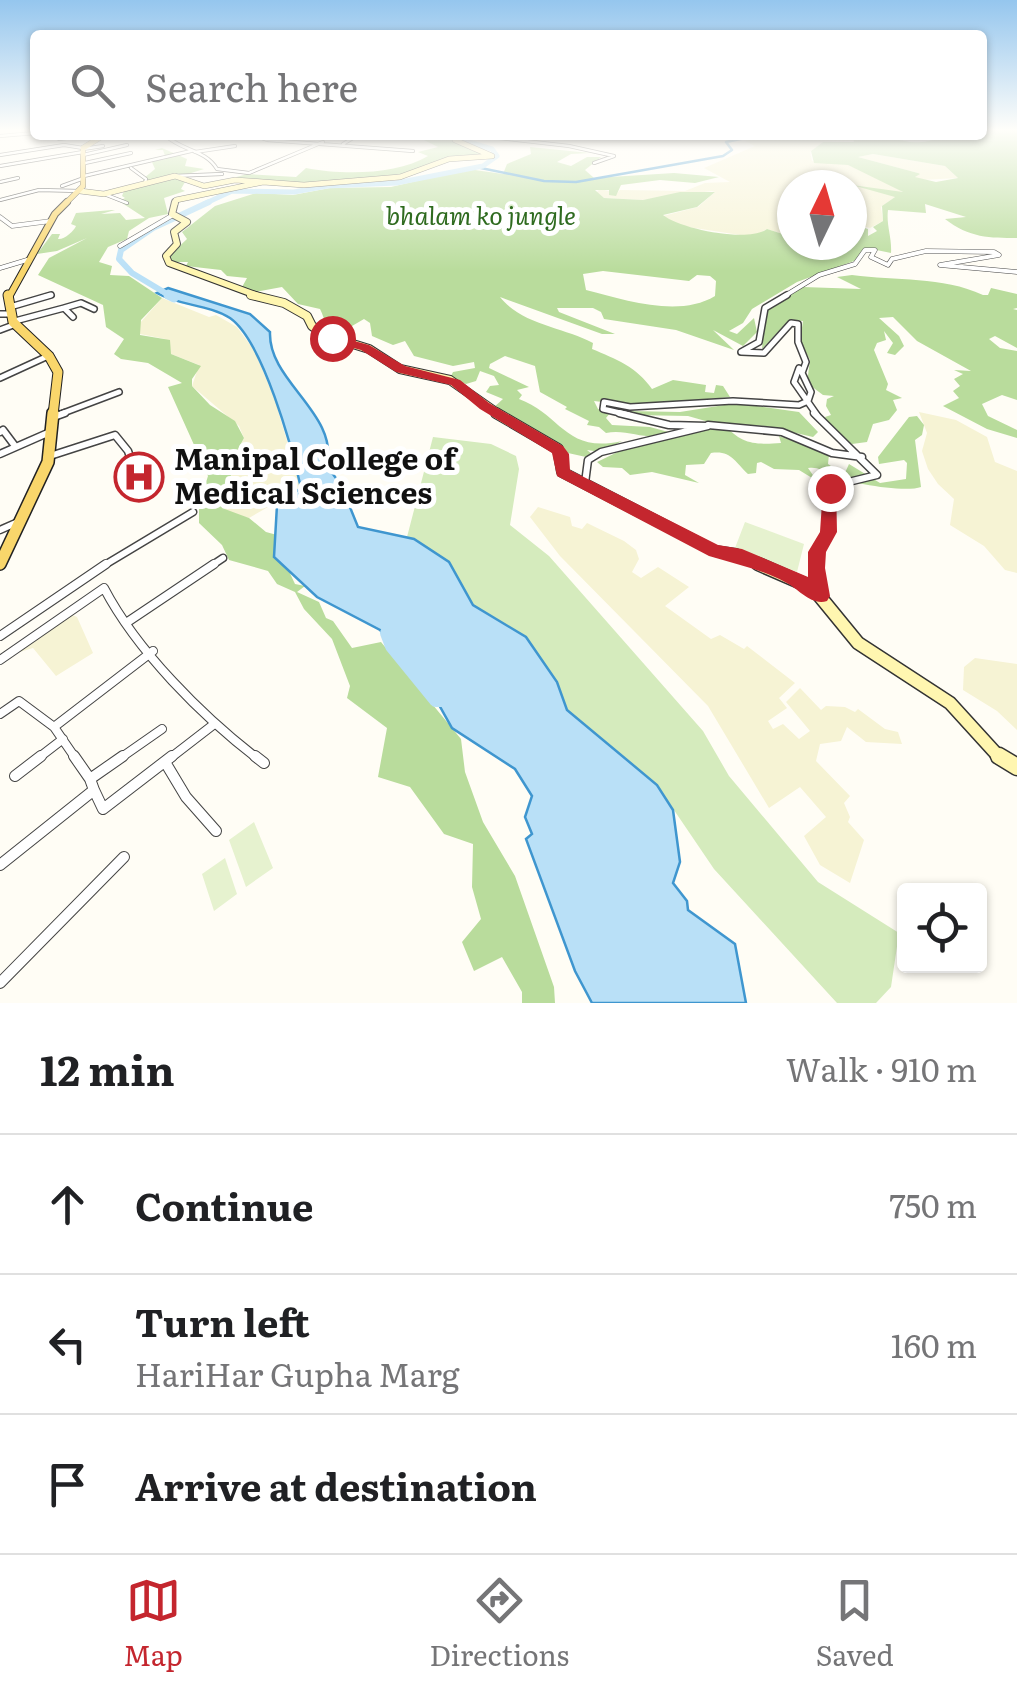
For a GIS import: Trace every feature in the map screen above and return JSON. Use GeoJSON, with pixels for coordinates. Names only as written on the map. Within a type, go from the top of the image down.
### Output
{"type":"FeatureCollection","features":[{"type":"Feature","properties":{"kind":"main road"},"geometry":{"type":"LineString","coordinates":[[0,564],[49,456],[58,372],[50,356],[13,317],[8,294],[51,222],[80,191],[84,177]]}},
{"type":"Feature","properties":{"kind":"main road"},"geometry":{"type":"LineString","coordinates":[[80,191],[104,194],[169,177]]}},
{"type":"Feature","properties":{"kind":"main road"},"geometry":{"type":"LineString","coordinates":[[175,177],[204,186],[231,180],[304,185],[399,177]]}},
{"type":"Feature","properties":{"kind":"main road"},"geometry":{"type":"LineString","coordinates":[[263,182],[180,198],[174,203],[174,216],[186,222],[174,232],[177,244],[166,256],[171,265],[237,291],[284,302],[305,314],[315,329],[327,336],[365,347],[400,369],[456,382],[484,406],[558,449],[562,454],[562,472],[716,551],[736,554],[793,577],[820,596],[858,642],[950,703],[1014,769]]}},
{"type":"Feature","properties":{"kind":"street"},"geometry":{"type":"LineString","coordinates":[[0,200],[84,177]]}},
{"type":"Feature","properties":{"kind":"street"},"geometry":{"type":"LineString","coordinates":[[143,177],[145,183]]}},
{"type":"Feature","properties":{"kind":"street"},"geometry":{"type":"LineString","coordinates":[[0,182],[18,178]]}},
{"type":"Feature","properties":{"kind":"street"},"geometry":{"type":"LineString","coordinates":[[62,186],[80,191]]}},
{"type":"Feature","properties":{"kind":"street"},"geometry":{"type":"LineString","coordinates":[[104,194],[127,203]]}},
{"type":"Feature","properties":{"kind":"street"},"geometry":{"type":"LineString","coordinates":[[120,246],[174,216]]}},
{"type":"Feature","properties":{"kind":"street"},"geometry":{"type":"LineString","coordinates":[[0,217],[12,226],[51,222]]}},
{"type":"Feature","properties":{"kind":"street"},"geometry":{"type":"LineString","coordinates":[[806,403],[810,392],[802,373],[806,362],[798,342],[799,325],[794,322],[766,353],[750,356],[741,352],[759,342],[764,308],[819,275],[855,264],[866,250],[876,250],[872,258],[887,265],[902,254],[926,251],[994,252],[999,255],[940,266],[1017,272]]}},
{"type":"Feature","properties":{"kind":"street"},"geometry":{"type":"LineString","coordinates":[[0,268],[27,260]]}},
{"type":"Feature","properties":{"kind":"street"},"geometry":{"type":"LineString","coordinates":[[0,330],[13,317],[51,295]]}},
{"type":"Feature","properties":{"kind":"street"},"geometry":{"type":"LineString","coordinates":[[0,314],[13,317],[81,303],[94,309]]}},
{"type":"Feature","properties":{"kind":"street"},"geometry":{"type":"LineString","coordinates":[[64,308],[73,317]]}},
{"type":"Feature","properties":{"kind":"street"},"geometry":{"type":"LineString","coordinates":[[0,378],[50,356]]}},
{"type":"Feature","properties":{"kind":"street"},"geometry":{"type":"LineString","coordinates":[[806,362],[794,382],[806,403],[819,421],[863,457],[876,478],[830,488],[828,532],[817,552],[820,596]]}},
{"type":"Feature","properties":{"kind":"street"},"geometry":{"type":"LineString","coordinates":[[53,418],[119,392]]}},
{"type":"Feature","properties":{"kind":"street"},"geometry":{"type":"LineString","coordinates":[[806,403],[734,401],[630,407],[601,404],[607,411],[624,417],[676,426],[782,432],[832,453],[863,457]]}},
{"type":"Feature","properties":{"kind":"street"},"geometry":{"type":"LineString","coordinates":[[584,482],[588,460],[594,456],[633,441],[661,439],[708,425]]}},
{"type":"Feature","properties":{"kind":"street"},"geometry":{"type":"LineString","coordinates":[[0,432],[4,430],[15,447]]}},
{"type":"Feature","properties":{"kind":"street"},"geometry":{"type":"LineString","coordinates":[[0,454],[51,431]]}},
{"type":"Feature","properties":{"kind":"street"},"geometry":{"type":"LineString","coordinates":[[49,456],[115,435],[128,451],[139,484]]}},
{"type":"Feature","properties":{"kind":"street"},"geometry":{"type":"LineString","coordinates":[[0,636],[128,549],[193,512]]}},
{"type":"Feature","properties":{"kind":"street"},"geometry":{"type":"LineString","coordinates":[[0,530],[19,522]]}},
{"type":"Feature","properties":{"kind":"street"},"geometry":{"type":"LineString","coordinates":[[126,623],[223,558]]}},
{"type":"Feature","properties":{"kind":"street"},"geometry":{"type":"LineString","coordinates":[[0,660],[104,588],[126,623],[213,725],[264,762]]}},
{"type":"Feature","properties":{"kind":"street"},"geometry":{"type":"LineString","coordinates":[[54,727],[153,652]]}},
{"type":"Feature","properties":{"kind":"street"},"geometry":{"type":"LineString","coordinates":[[0,714],[19,701],[54,727],[103,809],[213,725]]}},
{"type":"Feature","properties":{"kind":"street"},"geometry":{"type":"LineString","coordinates":[[0,865],[162,729]]}},
{"type":"Feature","properties":{"kind":"street"},"geometry":{"type":"LineString","coordinates":[[15,776],[63,739]]}},
{"type":"Feature","properties":{"kind":"street"},"geometry":{"type":"LineString","coordinates":[[165,762],[186,797],[216,831]]}},
{"type":"Feature","properties":{"kind":"street"},"geometry":{"type":"LineString","coordinates":[[0,983],[124,857]]}},
{"type":"Feature","properties":{"kind":"shaded area"},"geometry":{"type":"Polygon","coordinates":[[[720,177],[777,177],[777,232],[767,229],[753,237],[675,225],[663,216],[698,207],[715,192],[712,191],[643,200],[604,198],[596,193],[600,189],[617,193],[685,191],[705,183],[730,182],[720,177]]]}},
{"type":"Feature","properties":{"kind":"shaded area"},"geometry":{"type":"Polygon","coordinates":[[[867,177],[878,177],[904,193],[891,192],[895,197],[881,207],[883,221],[870,228],[867,177]]]}},
{"type":"Feature","properties":{"kind":"shaded area"},"geometry":{"type":"Polygon","coordinates":[[[915,177],[957,177],[958,178],[921,180],[915,177]]]}},
{"type":"Feature","properties":{"kind":"shaded area"},"geometry":{"type":"Polygon","coordinates":[[[162,298],[209,317],[216,315],[237,327],[254,350],[274,397],[301,488],[249,518],[227,513],[217,497],[240,462],[236,453],[244,438],[239,426],[192,386],[199,365],[171,354],[165,339],[140,334],[140,323],[162,298]]]}},
{"type":"Feature","properties":{"kind":"shaded area"},"geometry":{"type":"Polygon","coordinates":[[[919,412],[956,420],[987,437],[995,462],[1017,471],[1017,573],[1005,570],[984,546],[950,525],[954,499],[928,469],[922,451],[927,433],[919,412]]]}},
{"type":"Feature","properties":{"kind":"shaded area"},"geometry":{"type":"Polygon","coordinates":[[[538,507],[570,517],[572,526],[582,529],[587,523],[624,541],[636,550],[639,559],[632,572],[641,578],[658,567],[689,587],[665,606],[711,639],[720,635],[744,649],[747,646],[795,683],[779,698],[787,708],[768,721],[773,729],[783,724],[799,739],[810,731],[786,702],[800,688],[821,710],[826,706],[855,712],[858,709],[885,729],[898,732],[902,744],[866,742],[847,727],[841,741],[820,744],[816,761],[850,796],[844,803],[848,822],[864,840],[850,883],[820,865],[804,836],[826,817],[800,787],[769,808],[708,706],[560,556],[530,517],[538,507]]]}},
{"type":"Feature","properties":{"kind":"shaded area"},"geometry":{"type":"Polygon","coordinates":[[[67,613],[77,617],[93,653],[56,676],[33,648],[13,654],[67,613]]]}},
{"type":"Feature","properties":{"kind":"shaded area"},"geometry":{"type":"Polygon","coordinates":[[[975,658],[1017,664],[1017,730],[997,711],[963,690],[964,667],[975,658]]]}},
{"type":"Feature","properties":{"kind":"green space"},"geometry":{"type":"Polygon","coordinates":[[[179,177],[175,178],[185,182],[181,189],[185,191],[164,198],[168,214],[149,218],[129,231],[127,239],[108,247],[99,262],[112,266],[110,275],[129,276],[162,298],[141,320],[140,335],[170,340],[171,354],[201,366],[192,386],[210,405],[235,421],[244,438],[236,453],[240,462],[219,493],[222,508],[277,535],[274,557],[287,567],[295,584],[305,586],[297,592],[319,602],[326,618],[333,621],[352,648],[381,642],[461,739],[465,772],[483,822],[515,876],[554,987],[555,1003],[522,1003],[522,992],[502,957],[474,971],[462,942],[481,919],[472,887],[473,844],[444,834],[410,787],[378,777],[387,728],[347,698],[350,686],[332,639],[304,609],[295,592],[277,584],[268,571],[229,560],[222,545],[199,523],[199,505],[208,476],[168,387],[182,383],[148,363],[121,359],[114,354],[124,339],[106,327],[103,305],[38,275],[49,258],[87,238],[57,251],[37,254],[52,234],[60,234],[60,239],[71,233],[76,226],[71,224],[76,213],[115,210],[101,214],[120,213],[126,220],[145,218],[119,201],[125,198],[124,191],[143,185],[144,178],[179,177]]]}},
{"type":"Feature","properties":{"kind":"green space"},"geometry":{"type":"Polygon","coordinates":[[[377,177],[308,183],[226,180],[377,177]]]}},
{"type":"Feature","properties":{"kind":"green space","name":"bhalam ko jungle"},"geometry":{"type":"Polygon","coordinates":[[[435,177],[719,177],[695,183],[660,180],[621,185],[616,196],[609,195],[609,190],[595,190],[604,198],[643,200],[680,192],[715,192],[697,207],[663,215],[715,232],[746,235],[767,229],[777,232],[777,260],[855,260],[797,282],[752,309],[743,323],[729,331],[737,334],[754,318],[757,332],[743,346],[713,330],[734,350],[676,330],[604,319],[593,308],[557,308],[615,334],[602,334],[500,297],[531,320],[593,343],[592,349],[633,369],[652,389],[673,380],[706,385],[705,392],[714,393],[716,385],[723,386],[730,397],[634,406],[594,401],[598,409],[610,413],[606,418],[612,425],[650,427],[672,433],[655,437],[606,433],[587,425],[589,421],[540,392],[535,366],[505,356],[490,364],[489,368],[529,387],[517,390],[522,395],[519,399],[575,437],[603,444],[622,441],[601,452],[587,450],[592,454],[586,457],[568,453],[552,439],[493,408],[503,399],[486,392],[490,386],[499,385],[494,376],[480,371],[476,381],[466,384],[450,378],[453,372],[475,368],[474,362],[453,366],[414,356],[405,341],[393,345],[372,336],[370,323],[364,319],[335,332],[320,309],[298,304],[282,287],[255,292],[241,289],[247,278],[186,266],[188,262],[173,262],[168,257],[187,239],[182,232],[215,206],[256,193],[293,195],[330,188],[391,187],[435,177]],[[603,271],[583,274],[586,290],[669,306],[685,306],[715,296],[716,281],[697,275],[689,281],[603,271]]]}},
{"type":"Feature","properties":{"kind":"green space"},"geometry":{"type":"Polygon","coordinates":[[[872,177],[915,177],[936,182],[957,177],[1017,177],[1017,238],[971,233],[945,219],[966,217],[925,204],[926,213],[888,210],[891,253],[867,248],[867,229],[868,236],[877,231],[873,227],[883,221],[882,206],[895,197],[867,187],[903,192],[872,177]]]}},
{"type":"Feature","properties":{"kind":"green space"},"geometry":{"type":"Polygon","coordinates":[[[837,277],[935,282],[983,295],[988,295],[991,288],[1017,294],[1017,308],[1013,309],[1017,310],[1017,348],[995,336],[989,339],[1000,348],[1017,351],[1017,400],[1002,395],[982,404],[988,416],[1017,430],[1017,438],[987,429],[943,406],[959,398],[953,391],[960,386],[954,379],[963,374],[954,370],[971,371],[917,341],[893,317],[879,318],[904,346],[895,355],[887,353],[893,343],[884,331],[886,340],[877,343],[874,350],[888,384],[886,390],[902,398],[893,400],[897,410],[889,420],[873,424],[867,442],[852,444],[831,433],[825,417],[831,415],[827,399],[834,396],[823,395],[807,383],[810,360],[800,341],[803,321],[789,320],[762,349],[765,312],[803,287],[861,289],[837,277]]]}},
{"type":"Feature","properties":{"kind":"green space"},"geometry":{"type":"Polygon","coordinates":[[[737,403],[799,412],[818,432],[813,437],[766,426],[724,424],[742,439],[781,443],[779,436],[829,454],[828,464],[844,475],[849,464],[880,483],[906,479],[904,460],[879,464],[878,457],[909,417],[917,416],[924,425],[922,435],[915,440],[921,487],[876,486],[808,468],[817,481],[799,470],[774,469],[761,462],[757,463],[756,473],[748,474],[723,453],[711,453],[704,464],[686,465],[685,475],[699,483],[652,472],[630,475],[622,468],[603,467],[597,462],[628,447],[712,427],[709,422],[688,416],[633,415],[627,411],[680,412],[737,403]]]}},
{"type":"Feature","properties":{"kind":"green space"},"geometry":{"type":"Polygon","coordinates":[[[433,437],[491,444],[516,456],[519,469],[510,525],[549,556],[703,731],[729,776],[818,882],[897,932],[891,987],[876,1003],[837,1003],[714,869],[657,785],[567,710],[557,682],[526,637],[473,605],[449,562],[407,537],[433,437]]]}},
{"type":"Feature","properties":{"kind":"green space"},"geometry":{"type":"Polygon","coordinates":[[[745,522],[804,544],[797,572],[735,548],[745,522]]]}},
{"type":"Feature","properties":{"kind":"green space"},"geometry":{"type":"Polygon","coordinates":[[[254,822],[273,868],[246,887],[229,840],[254,822]]]}},
{"type":"Feature","properties":{"kind":"green space"},"geometry":{"type":"Polygon","coordinates":[[[225,858],[237,894],[214,911],[202,874],[225,858]]]}},
{"type":"Feature","properties":{"kind":"water"},"geometry":{"type":"Polygon","coordinates":[[[168,288],[250,314],[270,332],[272,350],[280,367],[323,430],[328,447],[327,466],[341,485],[358,527],[414,539],[449,562],[473,605],[526,637],[557,682],[567,710],[657,785],[673,810],[680,862],[673,883],[687,901],[688,910],[735,944],[746,1003],[592,1003],[575,971],[526,839],[532,834],[525,817],[532,796],[515,769],[452,728],[434,696],[380,630],[317,597],[274,557],[277,505],[301,488],[265,371],[242,330],[230,318],[157,293],[168,288]]]}},
{"type":"Feature","properties":{"kind":"waterway"},"geometry":{"type":"LineString","coordinates":[[204,204],[232,191],[294,192],[428,177]]}},
{"type":"Feature","properties":{"kind":"waterway"},"geometry":{"type":"LineString","coordinates":[[524,177],[576,182],[605,177]]}},
{"type":"Feature","properties":{"kind":"waterway"},"geometry":{"type":"LineString","coordinates":[[172,297],[132,273],[119,259],[121,250],[153,228],[209,202]]}},
{"type":"Feature","properties":{"kind":"waterway"},"geometry":{"type":"LineString","coordinates":[[168,295],[172,297]]}},
{"type":"Feature","properties":{"kind":"waterway"},"geometry":{"type":"LineString","coordinates":[[387,633],[392,646],[436,700],[449,700]]}},
{"type":"Feature","properties":{"kind":"place","name":"Manipal College of Medical Sciences"},"geometry":{"type":"Point","coordinates":[139,477]}},
{"type":"Feature","properties":{"kind":"route"},"geometry":{"type":"LineString","coordinates":[[332,338],[365,347],[400,369],[456,382],[484,406],[558,449],[562,454],[562,472],[716,551],[736,554],[793,577],[820,596],[817,552],[828,532],[830,488]]}}]}
